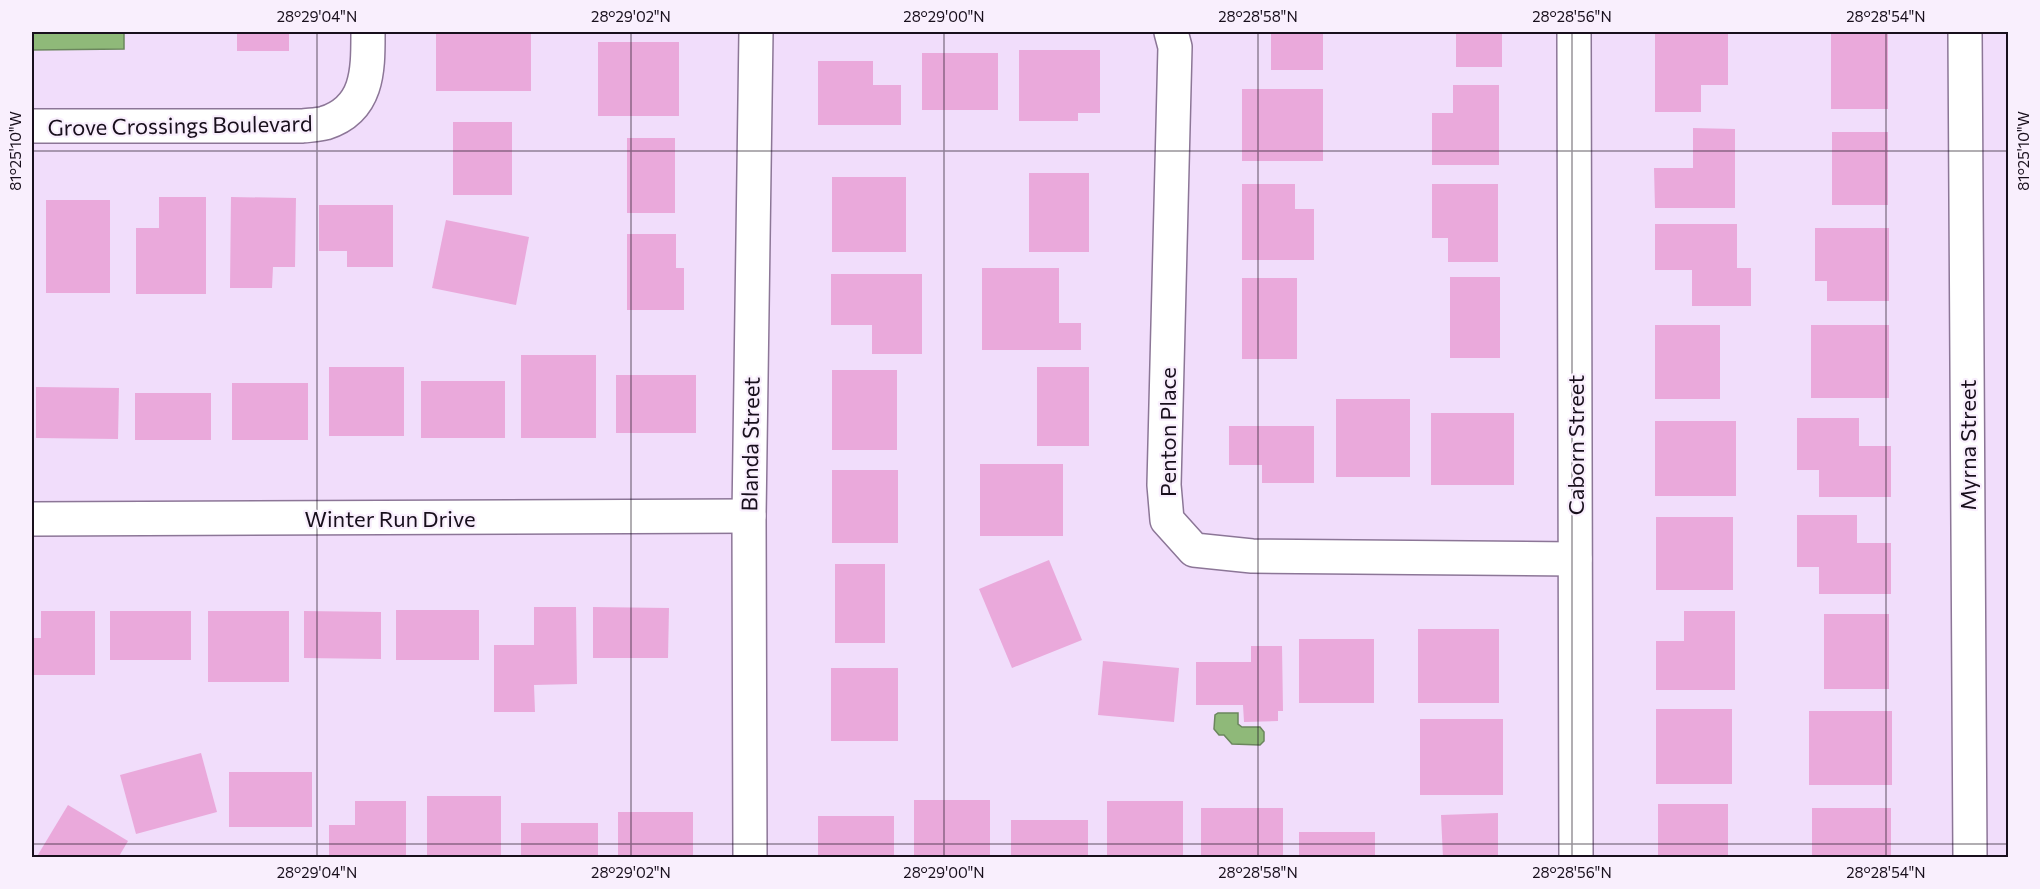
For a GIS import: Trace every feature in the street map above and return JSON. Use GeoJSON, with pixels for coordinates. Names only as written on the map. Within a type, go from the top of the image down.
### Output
{"type":"FeatureCollection","features":[{"type":"Feature","properties":{"kind":"street","name":"Grove Crossings Boulevard"},"geometry":{"type":"LineString","coordinates":[[32,126],[302,126],[325,123],[346,113],[358,99],[365,85],[368,64],[368,32]]}},
{"type":"Feature","properties":{"kind":"street","name":"Blanda Street"},"geometry":{"type":"LineString","coordinates":[[750,858],[749,516],[756,32]]}},
{"type":"Feature","properties":{"kind":"street","name":"Penton Place"},"geometry":{"type":"LineString","coordinates":[[1172,32],[1175,47],[1164,485],[1167,520],[1194,550],[1251,556],[1575,559]]}},
{"type":"Feature","properties":{"kind":"street","name":"Caborn Street"},"geometry":{"type":"LineString","coordinates":[[1574,32],[1576,858]]}},
{"type":"Feature","properties":{"kind":"street","name":"Myrna Street"},"geometry":{"type":"LineString","coordinates":[[1965,32],[1970,858]]}},
{"type":"Feature","properties":{"kind":"street","name":"Winter Run Drive"},"geometry":{"type":"LineString","coordinates":[[32,519],[749,516]]}},
{"type":"Feature","properties":{"kind":"shaded area"},"geometry":{"type":"Polygon","coordinates":[[[32,32],[124,32],[124,49],[32,50],[32,32]]]}},
{"type":"Feature","properties":{"kind":"shaded area"},"geometry":{"type":"Polygon","coordinates":[[[1238,713],[1238,724],[1242,727],[1260,727],[1264,732],[1264,741],[1260,745],[1232,744],[1214,729],[1215,715],[1238,713]]]}},
{"type":"Feature","properties":{"kind":"building"},"geometry":{"type":"Polygon","coordinates":[[[237,32],[289,32],[289,51],[237,51],[237,32]]]}},
{"type":"Feature","properties":{"kind":"building"},"geometry":{"type":"Polygon","coordinates":[[[436,32],[531,32],[531,91],[436,91],[436,32]]]}},
{"type":"Feature","properties":{"kind":"building"},"geometry":{"type":"Polygon","coordinates":[[[1271,32],[1323,32],[1323,70],[1271,70],[1271,32]]]}},
{"type":"Feature","properties":{"kind":"building"},"geometry":{"type":"Polygon","coordinates":[[[1456,32],[1502,32],[1502,67],[1456,67],[1456,32]]]}},
{"type":"Feature","properties":{"kind":"building"},"geometry":{"type":"Polygon","coordinates":[[[1655,32],[1728,32],[1728,85],[1701,85],[1701,112],[1655,112],[1655,32]]]}},
{"type":"Feature","properties":{"kind":"building"},"geometry":{"type":"Polygon","coordinates":[[[1831,34],[1888,34],[1888,109],[1831,109],[1831,34]]]}},
{"type":"Feature","properties":{"kind":"building"},"geometry":{"type":"Polygon","coordinates":[[[598,42],[679,42],[679,116],[598,116],[598,42]]]}},
{"type":"Feature","properties":{"kind":"building"},"geometry":{"type":"Polygon","coordinates":[[[1019,50],[1100,50],[1100,113],[1078,113],[1078,121],[1019,121],[1019,50]]]}},
{"type":"Feature","properties":{"kind":"building"},"geometry":{"type":"Polygon","coordinates":[[[922,53],[998,53],[998,110],[922,110],[922,53]]]}},
{"type":"Feature","properties":{"kind":"building"},"geometry":{"type":"Polygon","coordinates":[[[818,61],[873,61],[873,85],[901,85],[901,125],[818,125],[818,61]]]}},
{"type":"Feature","properties":{"kind":"building"},"geometry":{"type":"Polygon","coordinates":[[[1453,85],[1499,85],[1499,165],[1432,165],[1432,113],[1453,113],[1453,85]]]}},
{"type":"Feature","properties":{"kind":"building"},"geometry":{"type":"Polygon","coordinates":[[[1242,89],[1323,89],[1323,161],[1242,161],[1242,89]]]}},
{"type":"Feature","properties":{"kind":"building"},"geometry":{"type":"Polygon","coordinates":[[[453,122],[512,122],[512,195],[453,195],[453,122]]]}},
{"type":"Feature","properties":{"kind":"building"},"geometry":{"type":"Polygon","coordinates":[[[1693,128],[1735,129],[1735,208],[1655,208],[1654,168],[1693,168],[1693,128]]]}},
{"type":"Feature","properties":{"kind":"building"},"geometry":{"type":"Polygon","coordinates":[[[1832,132],[1888,132],[1888,205],[1832,205],[1832,132]]]}},
{"type":"Feature","properties":{"kind":"building"},"geometry":{"type":"Polygon","coordinates":[[[627,138],[675,138],[675,213],[627,213],[627,138]]]}},
{"type":"Feature","properties":{"kind":"building"},"geometry":{"type":"Polygon","coordinates":[[[1029,173],[1089,173],[1089,252],[1029,252],[1029,173]]]}},
{"type":"Feature","properties":{"kind":"building"},"geometry":{"type":"Polygon","coordinates":[[[832,177],[906,177],[906,252],[832,252],[832,177]]]}},
{"type":"Feature","properties":{"kind":"building"},"geometry":{"type":"Polygon","coordinates":[[[1242,184],[1295,184],[1295,209],[1314,209],[1314,260],[1242,260],[1242,184]]]}},
{"type":"Feature","properties":{"kind":"building"},"geometry":{"type":"Polygon","coordinates":[[[1432,184],[1498,184],[1498,262],[1448,262],[1448,238],[1432,238],[1432,184]]]}},
{"type":"Feature","properties":{"kind":"building"},"geometry":{"type":"Polygon","coordinates":[[[159,197],[206,197],[206,294],[136,294],[136,228],[159,228],[159,197]]]}},
{"type":"Feature","properties":{"kind":"building"},"geometry":{"type":"Polygon","coordinates":[[[231,197],[296,198],[295,267],[273,267],[272,288],[230,288],[231,197]]]}},
{"type":"Feature","properties":{"kind":"building"},"geometry":{"type":"Polygon","coordinates":[[[46,200],[110,200],[110,293],[46,293],[46,200]]]}},
{"type":"Feature","properties":{"kind":"building"},"geometry":{"type":"Polygon","coordinates":[[[319,205],[393,205],[393,267],[347,267],[347,251],[319,251],[319,205]]]}},
{"type":"Feature","properties":{"kind":"building"},"geometry":{"type":"Polygon","coordinates":[[[446,220],[529,237],[516,305],[432,288],[446,220]]]}},
{"type":"Feature","properties":{"kind":"building"},"geometry":{"type":"Polygon","coordinates":[[[1655,224],[1737,224],[1737,268],[1751,268],[1751,306],[1692,306],[1692,270],[1655,270],[1655,224]]]}},
{"type":"Feature","properties":{"kind":"building"},"geometry":{"type":"Polygon","coordinates":[[[1815,228],[1889,228],[1889,301],[1827,301],[1827,281],[1815,281],[1815,228]]]}},
{"type":"Feature","properties":{"kind":"building"},"geometry":{"type":"Polygon","coordinates":[[[627,234],[676,234],[676,268],[684,268],[684,310],[627,310],[627,234]]]}},
{"type":"Feature","properties":{"kind":"building"},"geometry":{"type":"Polygon","coordinates":[[[982,268],[1059,268],[1059,323],[1081,323],[1081,350],[982,350],[982,268]]]}},
{"type":"Feature","properties":{"kind":"building"},"geometry":{"type":"Polygon","coordinates":[[[831,274],[922,274],[922,354],[872,354],[872,325],[831,325],[831,274]]]}},
{"type":"Feature","properties":{"kind":"building"},"geometry":{"type":"Polygon","coordinates":[[[1450,277],[1500,277],[1500,358],[1450,358],[1450,277]]]}},
{"type":"Feature","properties":{"kind":"building"},"geometry":{"type":"Polygon","coordinates":[[[1242,278],[1297,278],[1297,359],[1242,359],[1242,278]]]}},
{"type":"Feature","properties":{"kind":"building"},"geometry":{"type":"Polygon","coordinates":[[[1655,325],[1720,325],[1720,399],[1655,399],[1655,325]]]}},
{"type":"Feature","properties":{"kind":"building"},"geometry":{"type":"Polygon","coordinates":[[[1811,325],[1889,325],[1889,398],[1811,398],[1811,325]]]}},
{"type":"Feature","properties":{"kind":"building"},"geometry":{"type":"Polygon","coordinates":[[[521,355],[596,355],[596,438],[521,438],[521,355]]]}},
{"type":"Feature","properties":{"kind":"building"},"geometry":{"type":"Polygon","coordinates":[[[329,367],[404,367],[404,436],[329,436],[329,367]]]}},
{"type":"Feature","properties":{"kind":"building"},"geometry":{"type":"Polygon","coordinates":[[[1037,367],[1089,367],[1089,446],[1037,446],[1037,367]]]}},
{"type":"Feature","properties":{"kind":"building"},"geometry":{"type":"Polygon","coordinates":[[[832,370],[897,370],[897,450],[832,450],[832,370]]]}},
{"type":"Feature","properties":{"kind":"building"},"geometry":{"type":"Polygon","coordinates":[[[616,375],[696,375],[696,433],[616,433],[616,375]]]}},
{"type":"Feature","properties":{"kind":"building"},"geometry":{"type":"Polygon","coordinates":[[[421,381],[505,381],[505,438],[421,438],[421,381]]]}},
{"type":"Feature","properties":{"kind":"building"},"geometry":{"type":"Polygon","coordinates":[[[232,383],[308,383],[308,440],[232,440],[232,383]]]}},
{"type":"Feature","properties":{"kind":"building"},"geometry":{"type":"Polygon","coordinates":[[[36,387],[119,388],[118,439],[36,438],[36,387]]]}},
{"type":"Feature","properties":{"kind":"building"},"geometry":{"type":"Polygon","coordinates":[[[135,393],[211,393],[211,440],[135,440],[135,393]]]}},
{"type":"Feature","properties":{"kind":"building"},"geometry":{"type":"Polygon","coordinates":[[[1336,399],[1410,399],[1410,477],[1336,477],[1336,399]]]}},
{"type":"Feature","properties":{"kind":"building"},"geometry":{"type":"Polygon","coordinates":[[[1431,413],[1514,413],[1514,485],[1431,485],[1431,413]]]}},
{"type":"Feature","properties":{"kind":"building"},"geometry":{"type":"Polygon","coordinates":[[[1797,418],[1859,418],[1859,446],[1891,446],[1891,497],[1819,497],[1819,470],[1797,470],[1797,418]]]}},
{"type":"Feature","properties":{"kind":"building"},"geometry":{"type":"Polygon","coordinates":[[[1655,421],[1736,421],[1736,496],[1655,496],[1655,421]]]}},
{"type":"Feature","properties":{"kind":"building"},"geometry":{"type":"Polygon","coordinates":[[[1229,426],[1314,426],[1314,483],[1262,483],[1262,465],[1229,465],[1229,426]]]}},
{"type":"Feature","properties":{"kind":"building"},"geometry":{"type":"Polygon","coordinates":[[[980,464],[1063,464],[1063,536],[980,536],[980,464]]]}},
{"type":"Feature","properties":{"kind":"building"},"geometry":{"type":"Polygon","coordinates":[[[832,470],[898,470],[898,543],[832,543],[832,470]]]}},
{"type":"Feature","properties":{"kind":"building"},"geometry":{"type":"Polygon","coordinates":[[[1797,515],[1857,515],[1857,543],[1891,543],[1891,594],[1819,594],[1819,567],[1797,567],[1797,515]]]}},
{"type":"Feature","properties":{"kind":"building"},"geometry":{"type":"Polygon","coordinates":[[[1656,517],[1733,517],[1733,590],[1656,590],[1656,517]]]}},
{"type":"Feature","properties":{"kind":"building"},"geometry":{"type":"Polygon","coordinates":[[[1049,560],[1082,640],[1012,668],[979,589],[1049,560]]]}},
{"type":"Feature","properties":{"kind":"building"},"geometry":{"type":"Polygon","coordinates":[[[835,564],[885,564],[885,643],[835,643],[835,564]]]}},
{"type":"Feature","properties":{"kind":"building"},"geometry":{"type":"Polygon","coordinates":[[[534,607],[576,607],[577,684],[534,685],[535,712],[494,712],[494,645],[534,645],[534,607]]]}},
{"type":"Feature","properties":{"kind":"building"},"geometry":{"type":"Polygon","coordinates":[[[593,607],[669,608],[668,658],[593,658],[593,607]]]}},
{"type":"Feature","properties":{"kind":"building"},"geometry":{"type":"Polygon","coordinates":[[[396,610],[479,610],[479,660],[396,660],[396,610]]]}},
{"type":"Feature","properties":{"kind":"building"},"geometry":{"type":"Polygon","coordinates":[[[41,611],[95,611],[95,675],[32,675],[32,638],[41,638],[41,611]]]}},
{"type":"Feature","properties":{"kind":"building"},"geometry":{"type":"Polygon","coordinates":[[[110,611],[191,611],[191,660],[110,660],[110,611]]]}},
{"type":"Feature","properties":{"kind":"building"},"geometry":{"type":"Polygon","coordinates":[[[208,611],[289,611],[289,682],[208,682],[208,611]]]}},
{"type":"Feature","properties":{"kind":"building"},"geometry":{"type":"Polygon","coordinates":[[[304,611],[381,612],[381,659],[304,658],[304,611]]]}},
{"type":"Feature","properties":{"kind":"building"},"geometry":{"type":"Polygon","coordinates":[[[1684,611],[1735,611],[1735,690],[1656,690],[1656,641],[1684,641],[1684,611]]]}},
{"type":"Feature","properties":{"kind":"building"},"geometry":{"type":"Polygon","coordinates":[[[1824,614],[1889,614],[1889,689],[1824,689],[1824,614]]]}},
{"type":"Feature","properties":{"kind":"building"},"geometry":{"type":"Polygon","coordinates":[[[1418,629],[1499,629],[1499,703],[1418,703],[1418,629]]]}},
{"type":"Feature","properties":{"kind":"building"},"geometry":{"type":"Polygon","coordinates":[[[1299,639],[1374,639],[1374,703],[1299,703],[1299,639]]]}},
{"type":"Feature","properties":{"kind":"building"},"geometry":{"type":"Polygon","coordinates":[[[1251,646],[1282,646],[1283,711],[1278,711],[1278,721],[1244,722],[1243,705],[1196,705],[1196,662],[1251,662],[1251,646]]]}},
{"type":"Feature","properties":{"kind":"building"},"geometry":{"type":"Polygon","coordinates":[[[1103,661],[1179,668],[1174,722],[1098,715],[1103,661]]]}},
{"type":"Feature","properties":{"kind":"building"},"geometry":{"type":"Polygon","coordinates":[[[831,668],[898,668],[898,741],[831,741],[831,668]]]}},
{"type":"Feature","properties":{"kind":"building"},"geometry":{"type":"Polygon","coordinates":[[[1656,709],[1732,709],[1732,784],[1656,784],[1656,709]]]}},
{"type":"Feature","properties":{"kind":"building"},"geometry":{"type":"Polygon","coordinates":[[[1809,711],[1892,711],[1892,785],[1809,785],[1809,711]]]}},
{"type":"Feature","properties":{"kind":"building"},"geometry":{"type":"Polygon","coordinates":[[[1420,719],[1503,719],[1503,795],[1420,795],[1420,719]]]}},
{"type":"Feature","properties":{"kind":"building"},"geometry":{"type":"Polygon","coordinates":[[[201,753],[217,812],[136,834],[120,775],[201,753]]]}},
{"type":"Feature","properties":{"kind":"building"},"geometry":{"type":"Polygon","coordinates":[[[229,772],[312,772],[312,827],[229,827],[229,772]]]}},
{"type":"Feature","properties":{"kind":"building"},"geometry":{"type":"Polygon","coordinates":[[[427,796],[501,796],[501,858],[427,858],[427,796]]]}},
{"type":"Feature","properties":{"kind":"building"},"geometry":{"type":"Polygon","coordinates":[[[914,800],[990,800],[990,858],[914,858],[914,800]]]}},
{"type":"Feature","properties":{"kind":"building"},"geometry":{"type":"Polygon","coordinates":[[[355,801],[406,801],[406,858],[329,858],[329,825],[355,825],[355,801]]]}},
{"type":"Feature","properties":{"kind":"building"},"geometry":{"type":"Polygon","coordinates":[[[1107,801],[1183,801],[1183,858],[1107,858],[1107,801]]]}},
{"type":"Feature","properties":{"kind":"building"},"geometry":{"type":"Polygon","coordinates":[[[1658,804],[1728,804],[1728,858],[1658,858],[1658,804]]]}},
{"type":"Feature","properties":{"kind":"building"},"geometry":{"type":"Polygon","coordinates":[[[68,805],[128,841],[118,858],[36,858],[68,805]]]}},
{"type":"Feature","properties":{"kind":"building"},"geometry":{"type":"Polygon","coordinates":[[[1201,808],[1283,808],[1283,858],[1201,858],[1201,808]]]}},
{"type":"Feature","properties":{"kind":"building"},"geometry":{"type":"Polygon","coordinates":[[[1812,808],[1891,808],[1891,858],[1812,858],[1812,808]]]}},
{"type":"Feature","properties":{"kind":"building"},"geometry":{"type":"Polygon","coordinates":[[[618,812],[693,812],[693,858],[618,858],[618,812]]]}},
{"type":"Feature","properties":{"kind":"building"},"geometry":{"type":"Polygon","coordinates":[[[1498,813],[1498,858],[1443,858],[1441,815],[1498,813]]]}},
{"type":"Feature","properties":{"kind":"building"},"geometry":{"type":"Polygon","coordinates":[[[818,816],[894,816],[894,858],[818,858],[818,816]]]}},
{"type":"Feature","properties":{"kind":"building"},"geometry":{"type":"Polygon","coordinates":[[[1011,820],[1088,820],[1088,858],[1011,858],[1011,820]]]}},
{"type":"Feature","properties":{"kind":"building"},"geometry":{"type":"Polygon","coordinates":[[[521,823],[598,823],[598,858],[521,858],[521,823]]]}},
{"type":"Feature","properties":{"kind":"building"},"geometry":{"type":"Polygon","coordinates":[[[1299,832],[1375,832],[1375,858],[1299,858],[1299,832]]]}}]}
